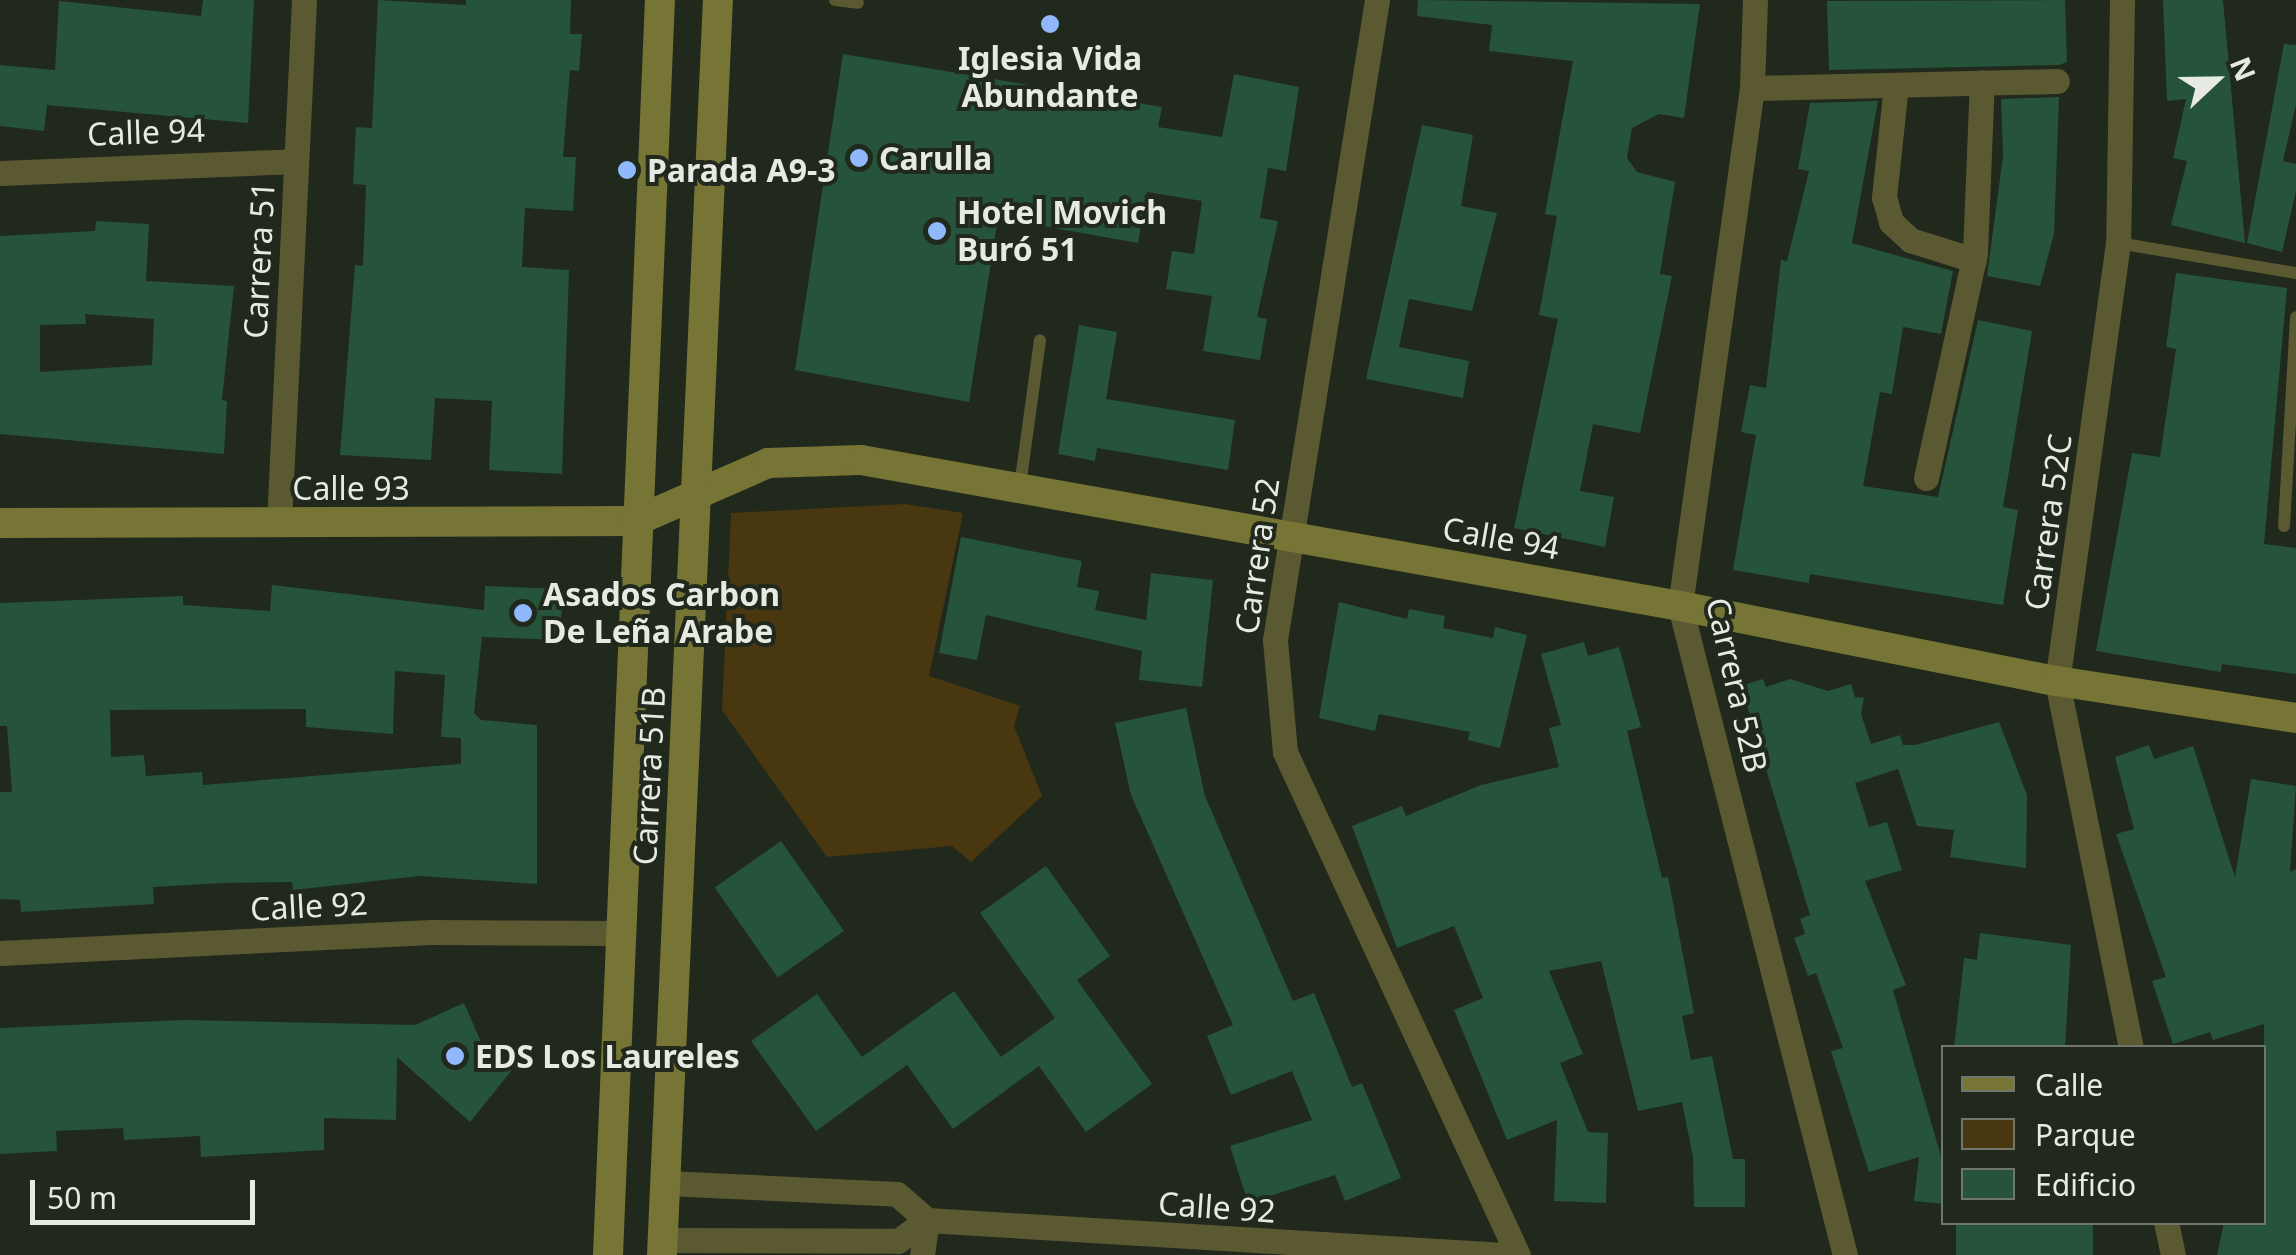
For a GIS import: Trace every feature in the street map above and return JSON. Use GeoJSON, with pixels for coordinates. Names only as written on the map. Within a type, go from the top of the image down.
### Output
{"type":"FeatureCollection","features":[{"type":"Feature","properties":{"kind":"main road","name":"Carrera 51B"},"geometry":{"type":"LineString","coordinates":[[608,1255],[660,0]]}},
{"type":"Feature","properties":{"kind":"main road","name":"Carrera 51B"},"geometry":{"type":"LineString","coordinates":[[662,1247],[718,0]]}},
{"type":"Feature","properties":{"kind":"main road","name":"Calle 94"},"geometry":{"type":"LineString","coordinates":[[696,494],[768,463],[860,460],[1680,606],[2057,681],[2296,718]]}},
{"type":"Feature","properties":{"kind":"main road","name":"Calle 93"},"geometry":{"type":"LineString","coordinates":[[0,523],[636,521],[696,494]]}},
{"type":"Feature","properties":{"kind":"street","name":"Carrera 51"},"geometry":{"type":"LineString","coordinates":[[279,524],[304,0]]}},
{"type":"Feature","properties":{"kind":"street","name":"Carrera 52"},"geometry":{"type":"LineString","coordinates":[[1377,0],[1275,640],[1284,752],[1518,1255]]}},
{"type":"Feature","properties":{"kind":"street","name":"Carrera 52B"},"geometry":{"type":"LineString","coordinates":[[1755,0],[1752,88],[1680,606],[1845,1255]]}},
{"type":"Feature","properties":{"kind":"street","name":"Carrera 52C"},"geometry":{"type":"LineString","coordinates":[[2122,0],[2118,243],[2057,681],[2130,1045]]}},
{"type":"Feature","properties":{"kind":"street"},"geometry":{"type":"LineString","coordinates":[[1752,88],[2058,80]]}},
{"type":"Feature","properties":{"kind":"street"},"geometry":{"type":"LineString","coordinates":[[1926,478],[1974,260],[1982,82]]}},
{"type":"Feature","properties":{"kind":"street"},"geometry":{"type":"LineString","coordinates":[[1896,84],[1884,197],[1892,222],[1910,240],[1974,260]]}},
{"type":"Feature","properties":{"kind":"street","name":"Calle 94"},"geometry":{"type":"LineString","coordinates":[[0,174],[296,160]]}},
{"type":"Feature","properties":{"kind":"street","name":"Calle 92"},"geometry":{"type":"LineString","coordinates":[[0,954],[431,932],[622,933]]}},
{"type":"Feature","properties":{"kind":"street","name":"Calle 92"},"geometry":{"type":"LineString","coordinates":[[666,1183],[897,1194],[927,1220],[1222,1248],[1504,1255]]}},
{"type":"Feature","properties":{"kind":"street"},"geometry":{"type":"LineString","coordinates":[[922,1255],[927,1220]]}},
{"type":"Feature","properties":{"kind":"street","name":"Calle 92"},"geometry":{"type":"LineString","coordinates":[[662,1247],[898,1241],[927,1220]]}},
{"type":"Feature","properties":{"kind":"street"},"geometry":{"type":"LineString","coordinates":[[2167,1225],[2173,1255]]}},
{"type":"Feature","properties":{"kind":"lane"},"geometry":{"type":"LineString","coordinates":[[835,0],[858,3]]}},
{"type":"Feature","properties":{"kind":"lane"},"geometry":{"type":"LineString","coordinates":[[2118,243],[2296,273]]}},
{"type":"Feature","properties":{"kind":"lane"},"geometry":{"type":"LineString","coordinates":[[2284,526],[2296,317]]}},
{"type":"Feature","properties":{"kind":"lane"},"geometry":{"type":"LineString","coordinates":[[1020,489],[1040,340]]}},
{"type":"Feature","properties":{"kind":"green space"},"geometry":{"type":"Polygon","coordinates":[[[905,504],[963,513],[929,676],[1020,706],[1014,726],[1042,796],[971,862],[952,846],[827,857],[722,710],[731,513],[905,504]]]}},
{"type":"Feature","properties":{"kind":"building"},"geometry":{"type":"Polygon","coordinates":[[[203,0],[254,0],[248,123],[47,105],[44,131],[0,126],[0,65],[55,70],[59,1],[201,16],[203,0]]]}},
{"type":"Feature","properties":{"kind":"building"},"geometry":{"type":"Polygon","coordinates":[[[378,0],[466,5],[466,0],[571,0],[570,34],[582,34],[579,71],[570,70],[563,157],[576,157],[573,211],[525,208],[522,267],[569,270],[562,474],[489,470],[492,401],[435,398],[431,460],[340,455],[355,265],[363,266],[366,185],[353,184],[356,127],[372,128],[378,0]]]}},
{"type":"Feature","properties":{"kind":"building"},"geometry":{"type":"Polygon","coordinates":[[[1418,0],[1700,4],[1684,118],[1659,114],[1632,128],[1627,158],[1637,172],[1675,182],[1660,274],[1672,276],[1640,433],[1593,424],[1580,491],[1614,497],[1605,547],[1514,528],[1558,319],[1539,315],[1557,216],[1545,214],[1573,61],[1489,51],[1492,25],[1417,16],[1418,0]]]}},
{"type":"Feature","properties":{"kind":"building"},"geometry":{"type":"Polygon","coordinates":[[[2065,0],[2067,62],[2059,65],[1829,70],[1827,1],[2065,0]]]}},
{"type":"Feature","properties":{"kind":"building"},"geometry":{"type":"Polygon","coordinates":[[[2163,0],[2223,0],[2245,243],[2171,225],[2187,161],[2173,158],[2186,99],[2167,101],[2163,0]]]}},
{"type":"Feature","properties":{"kind":"building"},"geometry":{"type":"Polygon","coordinates":[[[2284,44],[2296,45],[2296,105],[2283,161],[2296,164],[2296,191],[2282,252],[2247,243],[2284,44]]]}},
{"type":"Feature","properties":{"kind":"building","name":"Hotel Movich Buró 51"},"geometry":{"type":"Polygon","coordinates":[[[843,54],[1162,107],[1158,127],[1222,137],[1234,74],[1299,87],[1286,171],[1268,168],[1260,218],[1278,221],[1257,317],[1267,319],[1260,360],[1203,351],[1212,296],[1166,289],[1172,251],[1194,254],[1202,201],[1147,192],[1138,243],[998,218],[969,402],[795,370],[843,54]]]}},
{"type":"Feature","properties":{"kind":"building"},"geometry":{"type":"Polygon","coordinates":[[[2059,97],[2054,234],[2040,286],[1987,276],[2003,156],[2001,99],[2059,97]]]}},
{"type":"Feature","properties":{"kind":"building"},"geometry":{"type":"Polygon","coordinates":[[[1878,101],[1852,243],[1953,271],[1941,334],[1903,327],[1892,394],[1880,392],[1863,486],[1938,497],[1978,320],[2032,331],[2003,507],[2018,510],[2003,605],[1810,574],[1809,583],[1733,570],[1756,435],[1741,432],[1750,385],[1766,388],[1781,260],[1787,261],[1809,171],[1798,169],[1810,103],[1878,101]]]}},
{"type":"Feature","properties":{"kind":"building"},"geometry":{"type":"Polygon","coordinates":[[[1422,125],[1473,135],[1461,206],[1497,213],[1472,311],[1409,299],[1399,347],[1469,361],[1463,398],[1366,379],[1422,125]]]}},
{"type":"Feature","properties":{"kind":"building"},"geometry":{"type":"Polygon","coordinates":[[[96,221],[149,224],[146,281],[234,286],[222,400],[227,401],[224,454],[0,434],[0,236],[95,231],[96,221]],[[85,314],[86,324],[40,325],[40,372],[152,365],[154,319],[85,314]]]}},
{"type":"Feature","properties":{"kind":"building"},"geometry":{"type":"Polygon","coordinates":[[[2176,273],[2287,288],[2264,544],[2296,548],[2296,674],[2222,664],[2221,672],[2096,651],[2132,453],[2160,457],[2176,349],[2166,347],[2176,273]]]}},
{"type":"Feature","properties":{"kind":"building"},"geometry":{"type":"Polygon","coordinates":[[[1079,325],[1117,332],[1106,399],[1235,420],[1228,470],[1097,448],[1095,461],[1058,454],[1079,325]]]}},
{"type":"Feature","properties":{"kind":"building"},"geometry":{"type":"Polygon","coordinates":[[[961,537],[1082,561],[1077,587],[1099,591],[1095,610],[1146,620],[1151,573],[1213,580],[1202,687],[1139,680],[1142,651],[986,615],[977,660],[939,653],[961,537]]]}},
{"type":"Feature","properties":{"kind":"building"},"geometry":{"type":"Polygon","coordinates":[[[272,585],[484,610],[485,586],[563,589],[560,640],[482,637],[474,713],[481,720],[537,725],[537,884],[420,876],[293,890],[292,882],[223,883],[153,887],[154,904],[21,912],[20,900],[0,899],[0,792],[12,792],[7,726],[0,726],[0,603],[183,596],[183,605],[270,611],[272,585]],[[395,671],[393,734],[306,727],[306,709],[110,710],[111,757],[144,755],[146,776],[202,772],[203,785],[461,764],[461,738],[441,737],[445,675],[395,671]]]}},
{"type":"Feature","properties":{"kind":"building"},"geometry":{"type":"Polygon","coordinates":[[[1339,602],[1407,619],[1409,609],[1445,616],[1443,628],[1493,638],[1495,627],[1527,635],[1500,748],[1468,740],[1470,732],[1379,714],[1375,731],[1319,718],[1339,602]]]}},
{"type":"Feature","properties":{"kind":"building"},"geometry":{"type":"Polygon","coordinates":[[[1584,642],[1588,656],[1619,647],[1641,727],[1627,731],[1662,878],[1668,877],[1694,1013],[1682,1016],[1691,1060],[1712,1056],[1733,1159],[1745,1159],[1745,1207],[1694,1207],[1693,1157],[1682,1102],[1638,1111],[1601,961],[1549,971],[1583,1054],[1560,1063],[1588,1132],[1608,1133],[1606,1203],[1554,1201],[1557,1120],[1507,1140],[1454,1010],[1483,998],[1454,926],[1397,948],[1352,826],[1402,806],[1406,816],[1481,785],[1559,767],[1549,728],[1561,725],[1541,654],[1584,642]]]}},
{"type":"Feature","properties":{"kind":"building"},"geometry":{"type":"Polygon","coordinates":[[[1763,679],[1766,687],[1790,679],[1828,691],[1851,684],[1855,697],[1864,698],[1861,714],[1871,744],[1900,735],[1903,745],[1915,745],[1999,722],[2027,795],[2026,868],[1950,857],[1954,830],[1917,826],[1898,769],[1855,783],[1869,827],[1887,822],[1902,870],[1865,881],[1906,985],[1893,990],[1941,1157],[1941,1204],[1914,1201],[1919,1157],[1869,1172],[1831,1051],[1843,1048],[1816,973],[1808,976],[1794,938],[1805,934],[1800,919],[1810,915],[1741,686],[1763,679]]]}},
{"type":"Feature","properties":{"kind":"building"},"geometry":{"type":"Polygon","coordinates":[[[1186,708],[1205,796],[1293,1001],[1314,993],[1352,1087],[1362,1083],[1401,1178],[1345,1201],[1335,1175],[1248,1203],[1230,1146],[1312,1120],[1292,1071],[1231,1095],[1207,1036],[1233,1025],[1131,795],[1115,723],[1186,708]]]}},
{"type":"Feature","properties":{"kind":"building"},"geometry":{"type":"Polygon","coordinates":[[[2149,745],[2154,759],[2193,746],[2235,877],[2251,779],[2296,786],[2290,872],[2296,869],[2296,1255],[2217,1255],[2223,1225],[2266,1225],[2264,1024],[2213,1040],[2210,1032],[2173,1044],[2152,981],[2166,977],[2116,834],[2134,829],[2115,757],[2149,745]]]}},
{"type":"Feature","properties":{"kind":"building"},"geometry":{"type":"Polygon","coordinates":[[[781,841],[844,931],[778,978],[715,887],[781,841]]]}},
{"type":"Feature","properties":{"kind":"building"},"geometry":{"type":"Polygon","coordinates":[[[1046,866],[1110,956],[1077,980],[1152,1084],[1086,1132],[1039,1066],[953,1129],[907,1065],[816,1131],[751,1041],[817,994],[862,1057],[954,991],[1001,1057],[1055,1018],[980,913],[1046,866]]]}},
{"type":"Feature","properties":{"kind":"building"},"geometry":{"type":"Polygon","coordinates":[[[1980,933],[2071,945],[2065,1045],[1954,1045],[1964,958],[1977,960],[1980,933]]]}},
{"type":"Feature","properties":{"kind":"building"},"geometry":{"type":"Polygon","coordinates":[[[464,1003],[481,1042],[512,1070],[470,1122],[397,1057],[396,1120],[324,1118],[324,1150],[201,1157],[200,1136],[124,1140],[123,1128],[56,1131],[57,1151],[0,1154],[0,1028],[184,1020],[415,1025],[464,1003]]]}},
{"type":"Feature","properties":{"kind":"building"},"geometry":{"type":"Polygon","coordinates":[[[1956,1225],[2093,1225],[2093,1255],[1956,1255],[1956,1225]]]}},
{"type":"Feature","properties":{"kind":"place","name":"Iglesia Vida Abundante"},"geometry":{"type":"Point","coordinates":[1050,24]}},
{"type":"Feature","properties":{"kind":"place","name":"Carulla"},"geometry":{"type":"Point","coordinates":[859,158]}},
{"type":"Feature","properties":{"kind":"place","name":"Parada A9-3"},"geometry":{"type":"Point","coordinates":[627,170]}},
{"type":"Feature","properties":{"kind":"place","name":"Hotel Movich Buró 51"},"geometry":{"type":"Point","coordinates":[937,231]}},
{"type":"Feature","properties":{"kind":"place","name":"Asados Carbon De Leña Arabe"},"geometry":{"type":"Point","coordinates":[523,613]}},
{"type":"Feature","properties":{"kind":"place","name":"EDS Los Laureles"},"geometry":{"type":"Point","coordinates":[455,1056]}}]}
